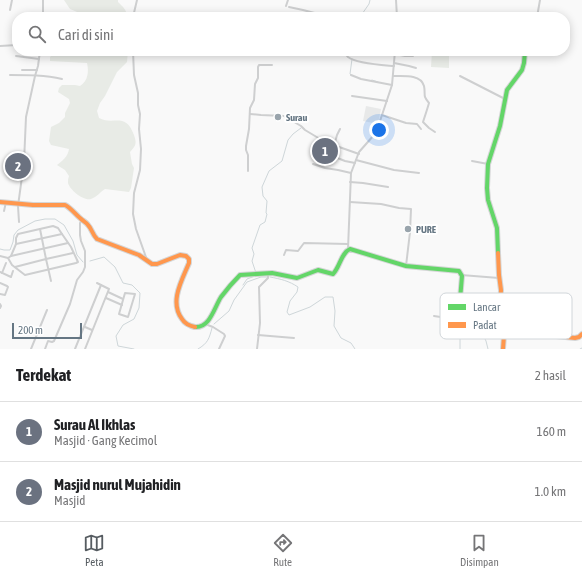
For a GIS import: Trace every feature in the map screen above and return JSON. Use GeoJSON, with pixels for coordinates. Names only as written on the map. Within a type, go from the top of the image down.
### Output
{"type":"FeatureCollection","features":[{"type":"Feature","properties":{"kind":"street"},"geometry":{"type":"LineString","coordinates":[[10,10],[12,0]]}},
{"type":"Feature","properties":{"kind":"street"},"geometry":{"type":"LineString","coordinates":[[43,0],[43,12]]}},
{"type":"Feature","properties":{"kind":"street"},"geometry":{"type":"LineString","coordinates":[[134,12],[138,0]]}},
{"type":"Feature","properties":{"kind":"street"},"geometry":{"type":"LineString","coordinates":[[288,0],[287,7],[313,12]]}},
{"type":"Feature","properties":{"kind":"street"},"geometry":{"type":"LineString","coordinates":[[396,0],[396,12]]}},
{"type":"Feature","properties":{"kind":"street"},"geometry":{"type":"LineString","coordinates":[[538,12],[540,0]]}},
{"type":"Feature","properties":{"kind":"street"},"geometry":{"type":"LineString","coordinates":[[0,46],[12,45]]}},
{"type":"Feature","properties":{"kind":"street"},"geometry":{"type":"LineString","coordinates":[[16,56],[39,59]]}},
{"type":"Feature","properties":{"kind":"street"},"geometry":{"type":"LineString","coordinates":[[19,222],[18,203],[24,162],[26,117],[39,56]]}},
{"type":"Feature","properties":{"kind":"street"},"geometry":{"type":"LineString","coordinates":[[133,56],[140,117],[139,129],[141,154],[134,194],[133,214],[136,229],[147,260]]}},
{"type":"Feature","properties":{"kind":"street"},"geometry":{"type":"LineString","coordinates":[[347,56],[362,62],[409,66],[416,68]]}},
{"type":"Feature","properties":{"kind":"street"},"geometry":{"type":"LineString","coordinates":[[0,202],[33,205],[65,205],[87,223],[93,235],[98,240],[136,253],[147,260],[150,264],[184,254],[189,259],[189,263],[177,296],[177,309],[183,321],[190,326],[198,327],[205,324],[209,320],[222,295],[239,276],[244,274],[274,273],[293,278],[300,277],[315,270],[331,274],[336,271],[348,249],[351,174],[359,154],[375,132],[382,115],[392,85],[395,56]]}},
{"type":"Feature","properties":{"kind":"street"},"geometry":{"type":"LineString","coordinates":[[405,56],[413,56]]}},
{"type":"Feature","properties":{"kind":"street"},"geometry":{"type":"LineString","coordinates":[[501,293],[497,228],[487,192],[488,164],[497,137],[507,90],[522,70],[525,56]]}},
{"type":"Feature","properties":{"kind":"street"},"geometry":{"type":"LineString","coordinates":[[248,171],[248,155],[246,146],[250,108],[254,100],[255,84],[258,78],[259,65],[272,65]]}},
{"type":"Feature","properties":{"kind":"street"},"geometry":{"type":"LineString","coordinates":[[22,70],[37,70]]}},
{"type":"Feature","properties":{"kind":"street"},"geometry":{"type":"LineString","coordinates":[[10,76],[27,75],[62,78]]}},
{"type":"Feature","properties":{"kind":"street"},"geometry":{"type":"LineString","coordinates":[[351,75],[361,79],[392,85]]}},
{"type":"Feature","properties":{"kind":"street"},"geometry":{"type":"LineString","coordinates":[[393,76],[412,76],[423,82],[425,98],[429,103],[423,122],[435,132]]}},
{"type":"Feature","properties":{"kind":"street"},"geometry":{"type":"LineString","coordinates":[[460,76],[506,100]]}},
{"type":"Feature","properties":{"kind":"street"},"geometry":{"type":"LineString","coordinates":[[352,96],[387,101]]}},
{"type":"Feature","properties":{"kind":"street"},"geometry":{"type":"LineString","coordinates":[[250,114],[284,116],[321,140],[359,154]]}},
{"type":"Feature","properties":{"kind":"street"},"geometry":{"type":"LineString","coordinates":[[382,115],[406,123],[417,124],[421,129]]}},
{"type":"Feature","properties":{"kind":"street"},"geometry":{"type":"LineString","coordinates":[[334,146],[340,129]]}},
{"type":"Feature","properties":{"kind":"street"},"geometry":{"type":"LineString","coordinates":[[318,152],[355,163]]}},
{"type":"Feature","properties":{"kind":"street"},"geometry":{"type":"LineString","coordinates":[[13,159],[24,162]]}},
{"type":"Feature","properties":{"kind":"street"},"geometry":{"type":"LineString","coordinates":[[356,160],[394,170],[420,173]]}},
{"type":"Feature","properties":{"kind":"street"},"geometry":{"type":"LineString","coordinates":[[472,161],[488,164]]}},
{"type":"Feature","properties":{"kind":"street"},"geometry":{"type":"LineString","coordinates":[[313,164],[351,174]]}},
{"type":"Feature","properties":{"kind":"street"},"geometry":{"type":"LineString","coordinates":[[350,182],[388,187]]}},
{"type":"Feature","properties":{"kind":"street"},"geometry":{"type":"LineString","coordinates":[[4,211],[6,202]]}},
{"type":"Feature","properties":{"kind":"street"},"geometry":{"type":"LineString","coordinates":[[350,202],[381,204],[411,209],[406,266]]}},
{"type":"Feature","properties":{"kind":"street"},"geometry":{"type":"LineString","coordinates":[[45,349],[48,342],[54,341],[73,297],[78,280],[85,267],[84,252],[80,235],[80,223],[82,220]]}},
{"type":"Feature","properties":{"kind":"street"},"geometry":{"type":"LineString","coordinates":[[0,256],[8,258],[12,265],[25,275],[78,261],[62,234],[53,226],[18,235],[11,256]]}},
{"type":"Feature","properties":{"kind":"street"},"geometry":{"type":"LineString","coordinates":[[40,229],[51,281]]}},
{"type":"Feature","properties":{"kind":"street"},"geometry":{"type":"LineString","coordinates":[[16,244],[62,234]]}},
{"type":"Feature","properties":{"kind":"street"},"geometry":{"type":"LineString","coordinates":[[284,255],[286,250],[298,252],[304,243],[348,244]]}},
{"type":"Feature","properties":{"kind":"street"},"geometry":{"type":"LineString","coordinates":[[8,258],[11,256],[68,244]]}},
{"type":"Feature","properties":{"kind":"street"},"geometry":{"type":"LineString","coordinates":[[348,249],[406,266],[457,270],[462,275],[499,278]]}},
{"type":"Feature","properties":{"kind":"street"},"geometry":{"type":"LineString","coordinates":[[15,267],[73,253]]}},
{"type":"Feature","properties":{"kind":"street"},"geometry":{"type":"LineString","coordinates":[[6,263],[1,273],[12,277],[13,271]]}},
{"type":"Feature","properties":{"kind":"street"},"geometry":{"type":"LineString","coordinates":[[257,349],[260,323],[259,287],[268,278],[268,273]]}},
{"type":"Feature","properties":{"kind":"street"},"geometry":{"type":"LineString","coordinates":[[461,293],[462,275]]}},
{"type":"Feature","properties":{"kind":"street"},"geometry":{"type":"LineString","coordinates":[[0,283],[8,287],[5,295],[0,294]]}},
{"type":"Feature","properties":{"kind":"street"},"geometry":{"type":"LineString","coordinates":[[85,349],[109,289],[97,283]]}},
{"type":"Feature","properties":{"kind":"street"},"geometry":{"type":"LineString","coordinates":[[75,349],[101,285]]}},
{"type":"Feature","properties":{"kind":"street"},"geometry":{"type":"LineString","coordinates":[[108,292],[123,299]]}},
{"type":"Feature","properties":{"kind":"street"},"geometry":{"type":"LineString","coordinates":[[126,293],[135,294],[128,317],[119,314],[123,299],[126,293]]}},
{"type":"Feature","properties":{"kind":"street"},"geometry":{"type":"LineString","coordinates":[[106,298],[122,305]]}},
{"type":"Feature","properties":{"kind":"street"},"geometry":{"type":"LineString","coordinates":[[0,304],[0,308]]}},
{"type":"Feature","properties":{"kind":"street"},"geometry":{"type":"LineString","coordinates":[[31,349],[47,310]]}},
{"type":"Feature","properties":{"kind":"street"},"geometry":{"type":"LineString","coordinates":[[434,316],[440,317]]}},
{"type":"Feature","properties":{"kind":"street"},"geometry":{"type":"LineString","coordinates":[[205,324],[216,328],[225,335],[219,349]]}},
{"type":"Feature","properties":{"kind":"street"},"geometry":{"type":"LineString","coordinates":[[84,327],[92,330]]}},
{"type":"Feature","properties":{"kind":"street"},"geometry":{"type":"LineString","coordinates":[[572,338],[579,337],[582,334]]}},
{"type":"Feature","properties":{"kind":"street"},"geometry":{"type":"LineString","coordinates":[[258,335],[294,338]]}},
{"type":"Feature","properties":{"kind":"street"},"geometry":{"type":"LineString","coordinates":[[503,349],[504,339]]}},
{"type":"Feature","properties":{"kind":"shaded area"},"geometry":{"type":"Polygon","coordinates":[[[64,0],[118,0],[126,12],[77,12],[70,9],[64,0]]]}},
{"type":"Feature","properties":{"kind":"shaded area"},"geometry":{"type":"Polygon","coordinates":[[[128,56],[127,62],[117,72],[97,111],[99,118],[104,120],[119,120],[127,123],[134,135],[135,144],[134,148],[130,152],[134,168],[129,192],[105,189],[97,196],[88,199],[77,194],[69,186],[69,176],[65,170],[57,165],[66,157],[69,149],[51,145],[49,141],[51,127],[59,123],[65,117],[65,113],[70,103],[69,99],[58,92],[59,88],[62,85],[80,86],[83,84],[87,76],[87,63],[50,61],[50,57],[128,56]]]}},
{"type":"Feature","properties":{"kind":"shaded area"},"geometry":{"type":"Polygon","coordinates":[[[432,56],[449,56],[449,68],[431,67],[432,56]]]}},
{"type":"Feature","properties":{"kind":"shaded area"},"geometry":{"type":"Polygon","coordinates":[[[366,106],[381,109],[378,124],[363,121],[366,106]]]}},
{"type":"Feature","properties":{"kind":"waterway"},"geometry":{"type":"LineString","coordinates":[[363,12],[370,0]]}},
{"type":"Feature","properties":{"kind":"waterway"},"geometry":{"type":"LineString","coordinates":[[351,75],[352,59]]}},
{"type":"Feature","properties":{"kind":"waterway"},"geometry":{"type":"LineString","coordinates":[[372,80],[378,82]]}},
{"type":"Feature","properties":{"kind":"waterway"},"geometry":{"type":"LineString","coordinates":[[256,273],[252,261],[254,254],[252,248],[260,225],[265,222],[267,214],[267,201],[263,196],[262,187],[269,171],[282,161],[288,140],[301,128]]}},
{"type":"Feature","properties":{"kind":"waterway"},"geometry":{"type":"LineString","coordinates":[[0,249],[10,250],[14,235],[18,230],[35,221],[55,219],[64,225],[73,241],[77,255],[83,262]]}},
{"type":"Feature","properties":{"kind":"waterway"},"geometry":{"type":"LineString","coordinates":[[90,261],[104,257],[115,267],[123,283],[132,285],[140,293],[139,308],[134,319],[123,325],[116,336],[118,346],[134,349]]}},
{"type":"Feature","properties":{"kind":"waterway"},"geometry":{"type":"LineString","coordinates":[[243,285],[247,279],[255,276]]}},
{"type":"Feature","properties":{"kind":"waterway"},"geometry":{"type":"LineString","coordinates":[[214,324],[229,311],[234,300],[247,282],[261,277],[267,277]]}},
{"type":"Feature","properties":{"kind":"waterway"},"geometry":{"type":"LineString","coordinates":[[270,277],[285,280],[298,287],[297,292],[290,301],[287,312],[289,315],[310,307],[325,297],[333,297],[335,311],[334,326],[341,338],[351,343],[355,349]]}},
{"type":"Feature","properties":{"kind":"waterway"},"geometry":{"type":"LineString","coordinates":[[198,349],[208,340],[212,328]]}},
{"type":"Feature","properties":{"kind":"waterway"},"geometry":{"type":"LineString","coordinates":[[460,339],[460,349]]}},
{"type":"Feature","properties":{"kind":"waterway"},"geometry":{"type":"LineString","coordinates":[[485,339],[488,349]]}},
{"type":"Feature","properties":{"kind":"traffic: fast"},"geometry":{"type":"LineString","coordinates":[[498,253],[497,228],[488,200],[488,164],[500,126],[507,90],[522,70],[525,56]]}},
{"type":"Feature","properties":{"kind":"traffic: fast"},"geometry":{"type":"LineString","coordinates":[[195,327],[208,321],[221,297],[240,275],[272,273],[297,278],[318,270],[333,274],[347,251],[350,249],[406,266],[459,271],[462,276],[461,293]]}},
{"type":"Feature","properties":{"kind":"traffic: slow"},"geometry":{"type":"LineString","coordinates":[[0,202],[33,205],[65,205],[87,224],[97,239],[139,255],[152,264],[157,264],[180,255],[186,256],[189,259],[189,263],[180,284],[177,305],[178,312],[183,321],[195,327]]}},
{"type":"Feature","properties":{"kind":"traffic: slow"},"geometry":{"type":"LineString","coordinates":[[498,253],[501,293]]}},
{"type":"Feature","properties":{"kind":"traffic: slow"},"geometry":{"type":"LineString","coordinates":[[572,338],[579,337],[582,334]]}},
{"type":"Feature","properties":{"kind":"traffic: slow"},"geometry":{"type":"LineString","coordinates":[[503,349],[504,339]]}},
{"type":"Feature","properties":{"kind":"place","name":"Surau"},"geometry":{"type":"Point","coordinates":[278,117]}},
{"type":"Feature","properties":{"kind":"place","name":"Surau Al Ikhlas"},"geometry":{"type":"Point","coordinates":[325,151]}},
{"type":"Feature","properties":{"kind":"place","name":"Masjid nurul Mujahidin"},"geometry":{"type":"Point","coordinates":[18,166]}},
{"type":"Feature","properties":{"kind":"place","name":"PURE"},"geometry":{"type":"Point","coordinates":[408,229]}}]}
